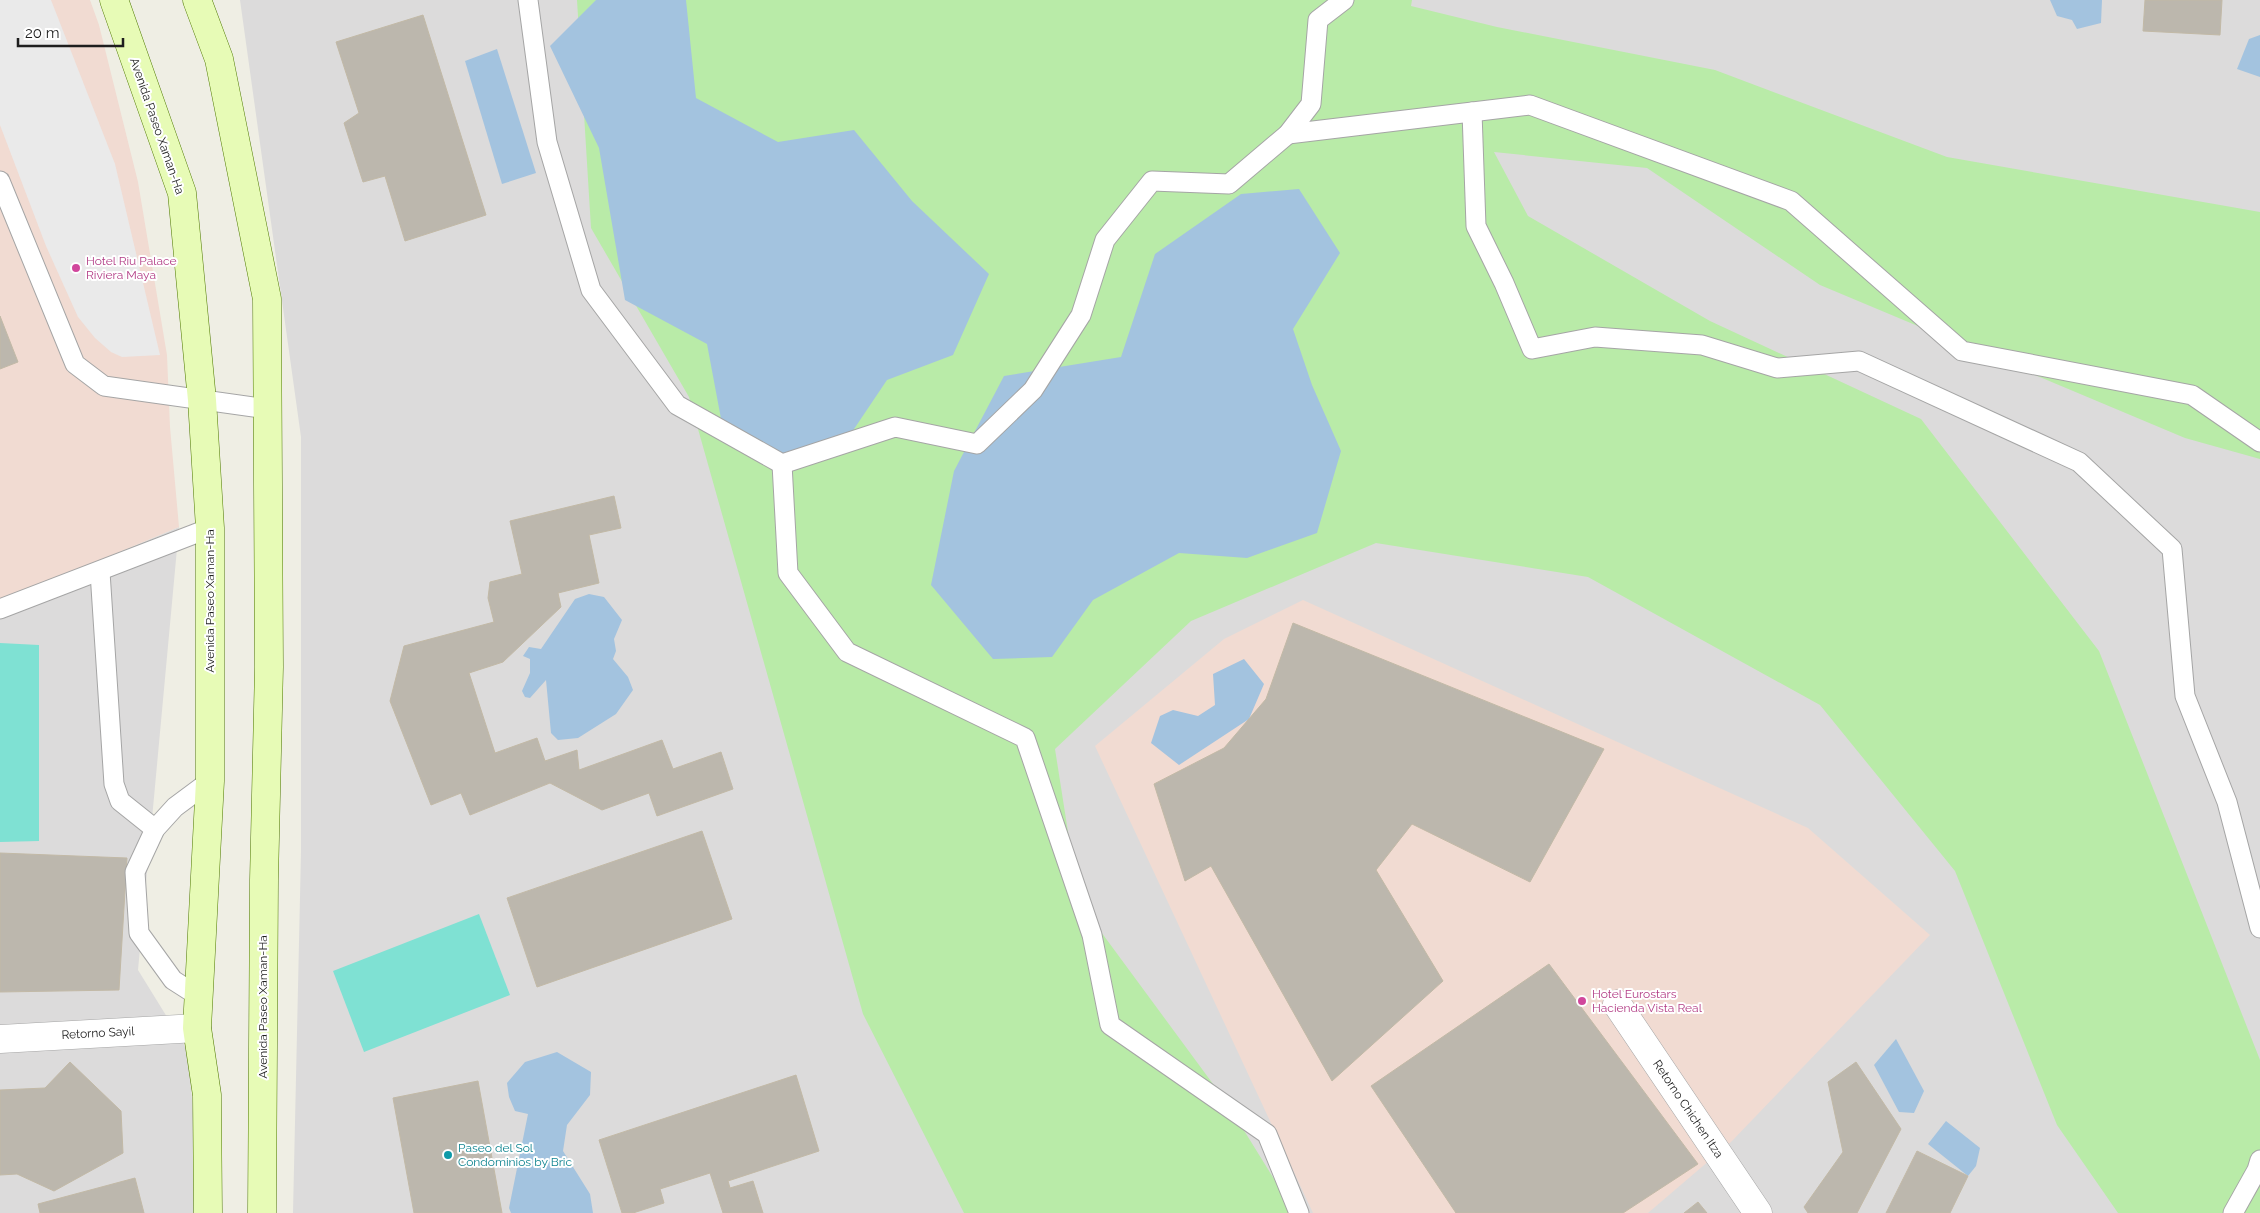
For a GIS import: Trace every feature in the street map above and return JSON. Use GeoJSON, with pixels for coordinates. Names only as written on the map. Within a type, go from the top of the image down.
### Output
{"type":"FeatureCollection","features":[{"type":"Feature","properties":{"kind":"main road","name":"Avenida Paseo Xaman-Ha"},"geometry":{"type":"LineString","coordinates":[[114,0],[182,193],[202,400],[210,528],[210,781],[197,1028],[207,1095],[208,1213]]}},
{"type":"Feature","properties":{"kind":"main road","name":"Avenida Paseo Xaman-Ha"},"geometry":{"type":"LineString","coordinates":[[196,0],[219,59],[267,299],[270,667],[264,880],[260,1213]]}},
{"type":"Feature","properties":{"kind":"street","name":"Retorno Chichen Itza"},"geometry":{"type":"LineString","coordinates":[[1618,1004],[1758,1213]]}},
{"type":"Feature","properties":{"kind":"street","name":"Retorno Sayil"},"geometry":{"type":"LineString","coordinates":[[0,1039],[197,1028]]}},
{"type":"Feature","properties":{"kind":"lane"},"geometry":{"type":"LineString","coordinates":[[528,0],[548,142],[591,290],[677,405],[782,464],[895,427],[977,444],[1033,390],[1081,315],[1105,240],[1152,181],[1230,184],[1288,134],[1312,104],[1318,20],[1344,0]]}},
{"type":"Feature","properties":{"kind":"lane"},"geometry":{"type":"LineString","coordinates":[[1288,134],[1530,105],[1790,201],[1962,351],[2192,395],[2260,442]]}},
{"type":"Feature","properties":{"kind":"lane"},"geometry":{"type":"LineString","coordinates":[[1472,112],[1476,226],[1504,283],[1532,349],[1595,338],[1702,345],[1777,368],[1859,361],[2079,462],[2172,549],[2185,696],[2227,802],[2260,928]]}},
{"type":"Feature","properties":{"kind":"lane"},"geometry":{"type":"LineString","coordinates":[[0,181],[75,364],[104,386],[267,410]]}},
{"type":"Feature","properties":{"kind":"lane"},"geometry":{"type":"LineString","coordinates":[[782,464],[788,573],[847,652],[1025,738],[1092,935],[1110,1025],[1267,1134],[1299,1213]]}},
{"type":"Feature","properties":{"kind":"lane"},"geometry":{"type":"LineString","coordinates":[[0,609],[210,528]]}},
{"type":"Feature","properties":{"kind":"lane"},"geometry":{"type":"LineString","coordinates":[[100,572],[114,784],[120,801],[155,829]]}},
{"type":"Feature","properties":{"kind":"lane"},"geometry":{"type":"LineString","coordinates":[[198,996],[174,980],[139,933],[135,872],[155,829],[175,807],[210,781]]}},
{"type":"Feature","properties":{"kind":"lane"},"geometry":{"type":"LineString","coordinates":[[2233,1213],[2257,1170],[2260,1160]]}},
{"type":"Feature","properties":{"kind":"shaded area","name":"Hotel Riu Palace Riviera Maya"},"geometry":{"type":"Polygon","coordinates":[[[0,0],[90,0],[99,25],[138,182],[167,355],[170,427],[179,527],[0,602],[0,0]]]}},
{"type":"Feature","properties":{"kind":"shaded area"},"geometry":{"type":"Polygon","coordinates":[[[0,0],[51,0],[115,164],[160,355],[122,357],[111,352],[95,338],[78,317],[46,246],[0,125],[0,0]]]}},
{"type":"Feature","properties":{"kind":"shaded area"},"geometry":{"type":"Polygon","coordinates":[[[240,0],[2260,0],[2260,1213],[293,1213],[301,852],[301,437],[240,0]]]}},
{"type":"Feature","properties":{"kind":"shaded area"},"geometry":{"type":"Polygon","coordinates":[[[596,0],[686,0],[696,98],[778,142],[854,130],[912,201],[989,274],[953,355],[887,380],[852,432],[778,458],[722,424],[707,344],[625,300],[599,148],[550,46],[596,0]]]}},
{"type":"Feature","properties":{"kind":"shaded area"},"geometry":{"type":"Polygon","coordinates":[[[2050,0],[2102,0],[2101,23],[2077,29],[2072,20],[2057,16],[2050,0]]]}},
{"type":"Feature","properties":{"kind":"shaded area"},"geometry":{"type":"Polygon","coordinates":[[[2260,35],[2260,77],[2237,69],[2249,39],[2260,35]]]}},
{"type":"Feature","properties":{"kind":"shaded area"},"geometry":{"type":"Polygon","coordinates":[[[497,49],[536,173],[502,184],[465,61],[497,49]]]}},
{"type":"Feature","properties":{"kind":"shaded area"},"geometry":{"type":"Polygon","coordinates":[[[1299,189],[1340,253],[1293,329],[1312,385],[1341,451],[1317,533],[1247,558],[1179,553],[1093,600],[1052,657],[993,659],[931,585],[954,471],[1004,376],[1121,357],[1155,254],[1241,194],[1299,189]]]}},
{"type":"Feature","properties":{"kind":"shaded area"},"geometry":{"type":"Polygon","coordinates":[[[179,527],[138,970],[188,1051],[201,1213],[0,1213],[0,602],[179,527]]]}},
{"type":"Feature","properties":{"kind":"shaded area"},"geometry":{"type":"Polygon","coordinates":[[[589,594],[604,597],[622,620],[614,639],[616,651],[613,659],[628,677],[633,690],[616,714],[578,738],[558,740],[551,733],[546,680],[530,698],[525,697],[522,691],[530,673],[530,659],[523,656],[529,647],[541,649],[575,599],[589,594]]]}},
{"type":"Feature","properties":{"kind":"shaded area","name":"Hotel Eurostars Hacienda Vista Real"},"geometry":{"type":"Polygon","coordinates":[[[1303,600],[1808,828],[1930,935],[1731,1142],[1648,1213],[1313,1213],[1095,746],[1224,639],[1303,600]]]}},
{"type":"Feature","properties":{"kind":"shaded area"},"geometry":{"type":"Polygon","coordinates":[[[0,643],[39,645],[39,841],[0,842],[0,643]]]}},
{"type":"Feature","properties":{"kind":"shaded area"},"geometry":{"type":"Polygon","coordinates":[[[1244,659],[1264,684],[1249,719],[1179,765],[1151,743],[1160,716],[1173,710],[1198,716],[1215,705],[1213,674],[1244,659]]]}},
{"type":"Feature","properties":{"kind":"shaded area"},"geometry":{"type":"Polygon","coordinates":[[[479,914],[510,995],[364,1052],[333,971],[479,914]]]}},
{"type":"Feature","properties":{"kind":"shaded area"},"geometry":{"type":"Polygon","coordinates":[[[1896,1039],[1924,1091],[1914,1113],[1899,1112],[1874,1065],[1896,1039]]]}},
{"type":"Feature","properties":{"kind":"shaded area"},"geometry":{"type":"Polygon","coordinates":[[[557,1052],[591,1072],[590,1095],[567,1125],[563,1151],[590,1194],[593,1213],[511,1213],[509,1208],[528,1114],[515,1111],[509,1097],[507,1083],[525,1062],[557,1052]]]}},
{"type":"Feature","properties":{"kind":"shaded area"},"geometry":{"type":"Polygon","coordinates":[[[1946,1121],[1980,1148],[1976,1166],[1968,1176],[1928,1144],[1946,1121]]]}},
{"type":"Feature","properties":{"kind":"green space"},"geometry":{"type":"Polygon","coordinates":[[[577,0],[1412,0],[1411,6],[1497,27],[1715,70],[1947,157],[2260,212],[2260,459],[2185,438],[1820,285],[1647,168],[1494,152],[1528,216],[1710,321],[1921,419],[2099,651],[2260,1060],[2260,1213],[2118,1213],[2057,1125],[1955,871],[1820,705],[1588,577],[1376,543],[1191,621],[1055,749],[1079,902],[1227,1103],[1295,1213],[964,1213],[863,1014],[689,397],[591,228],[577,0]]]}},
{"type":"Feature","properties":{"kind":"building"},"geometry":{"type":"Polygon","coordinates":[[[2145,0],[2222,0],[2220,35],[2143,31],[2145,0]]]}},
{"type":"Feature","properties":{"kind":"building"},"geometry":{"type":"Polygon","coordinates":[[[423,15],[486,215],[405,241],[385,176],[363,182],[344,123],[359,113],[336,42],[423,15]]]}},
{"type":"Feature","properties":{"kind":"building"},"geometry":{"type":"Polygon","coordinates":[[[0,316],[18,362],[0,369],[0,316]]]}},
{"type":"Feature","properties":{"kind":"building"},"geometry":{"type":"Polygon","coordinates":[[[614,496],[621,528],[589,535],[599,583],[558,593],[561,607],[503,662],[469,673],[495,753],[537,738],[545,761],[577,750],[579,770],[662,740],[673,769],[721,752],[733,789],[657,816],[649,793],[602,810],[550,783],[470,815],[461,793],[431,805],[390,701],[404,646],[494,622],[488,598],[490,582],[522,574],[510,521],[614,496]]]}},
{"type":"Feature","properties":{"kind":"building"},"geometry":{"type":"Polygon","coordinates":[[[1293,623],[1604,749],[1530,882],[1412,824],[1376,870],[1443,981],[1332,1081],[1211,866],[1185,881],[1154,784],[1224,748],[1266,699],[1293,623]]]}},
{"type":"Feature","properties":{"kind":"building"},"geometry":{"type":"Polygon","coordinates":[[[702,831],[732,919],[537,987],[507,898],[702,831]]]}},
{"type":"Feature","properties":{"kind":"building"},"geometry":{"type":"Polygon","coordinates":[[[0,853],[127,858],[119,990],[0,992],[0,853]]]}},
{"type":"Feature","properties":{"kind":"building"},"geometry":{"type":"Polygon","coordinates":[[[1549,964],[1698,1164],[1623,1213],[1456,1213],[1371,1086],[1549,964]]]}},
{"type":"Feature","properties":{"kind":"building"},"geometry":{"type":"Polygon","coordinates":[[[70,1062],[121,1111],[123,1153],[54,1191],[17,1174],[0,1175],[0,1090],[45,1088],[70,1062]]]}},
{"type":"Feature","properties":{"kind":"building"},"geometry":{"type":"Polygon","coordinates":[[[1856,1062],[1901,1129],[1857,1213],[1808,1213],[1804,1207],[1843,1152],[1828,1082],[1856,1062]]]}},
{"type":"Feature","properties":{"kind":"building"},"geometry":{"type":"Polygon","coordinates":[[[796,1075],[819,1151],[728,1181],[730,1188],[753,1181],[763,1213],[723,1213],[710,1173],[660,1189],[664,1203],[633,1213],[622,1213],[599,1140],[796,1075]]]}},
{"type":"Feature","properties":{"kind":"building","name":"Paseo del Sol Condominios by Bric"},"geometry":{"type":"Polygon","coordinates":[[[478,1081],[502,1213],[414,1213],[393,1098],[478,1081]]]}},
{"type":"Feature","properties":{"kind":"building"},"geometry":{"type":"Polygon","coordinates":[[[1917,1151],[1968,1176],[1950,1213],[1886,1213],[1917,1151]]]}},
{"type":"Feature","properties":{"kind":"building"},"geometry":{"type":"Polygon","coordinates":[[[135,1178],[144,1213],[40,1213],[38,1204],[135,1178]]]}},
{"type":"Feature","properties":{"kind":"building"},"geometry":{"type":"Polygon","coordinates":[[[1698,1202],[1707,1213],[1684,1213],[1698,1202]]]}},
{"type":"Feature","properties":{"kind":"place","name":"Hotel Riu Palace Riviera Maya"},"geometry":{"type":"Point","coordinates":[76,268]}},
{"type":"Feature","properties":{"kind":"place","name":"Hotel Eurostars Hacienda Vista Real"},"geometry":{"type":"Point","coordinates":[1582,1001]}},
{"type":"Feature","properties":{"kind":"place","name":"Paseo del Sol Condominios by Bric"},"geometry":{"type":"Point","coordinates":[448,1155]}}]}
